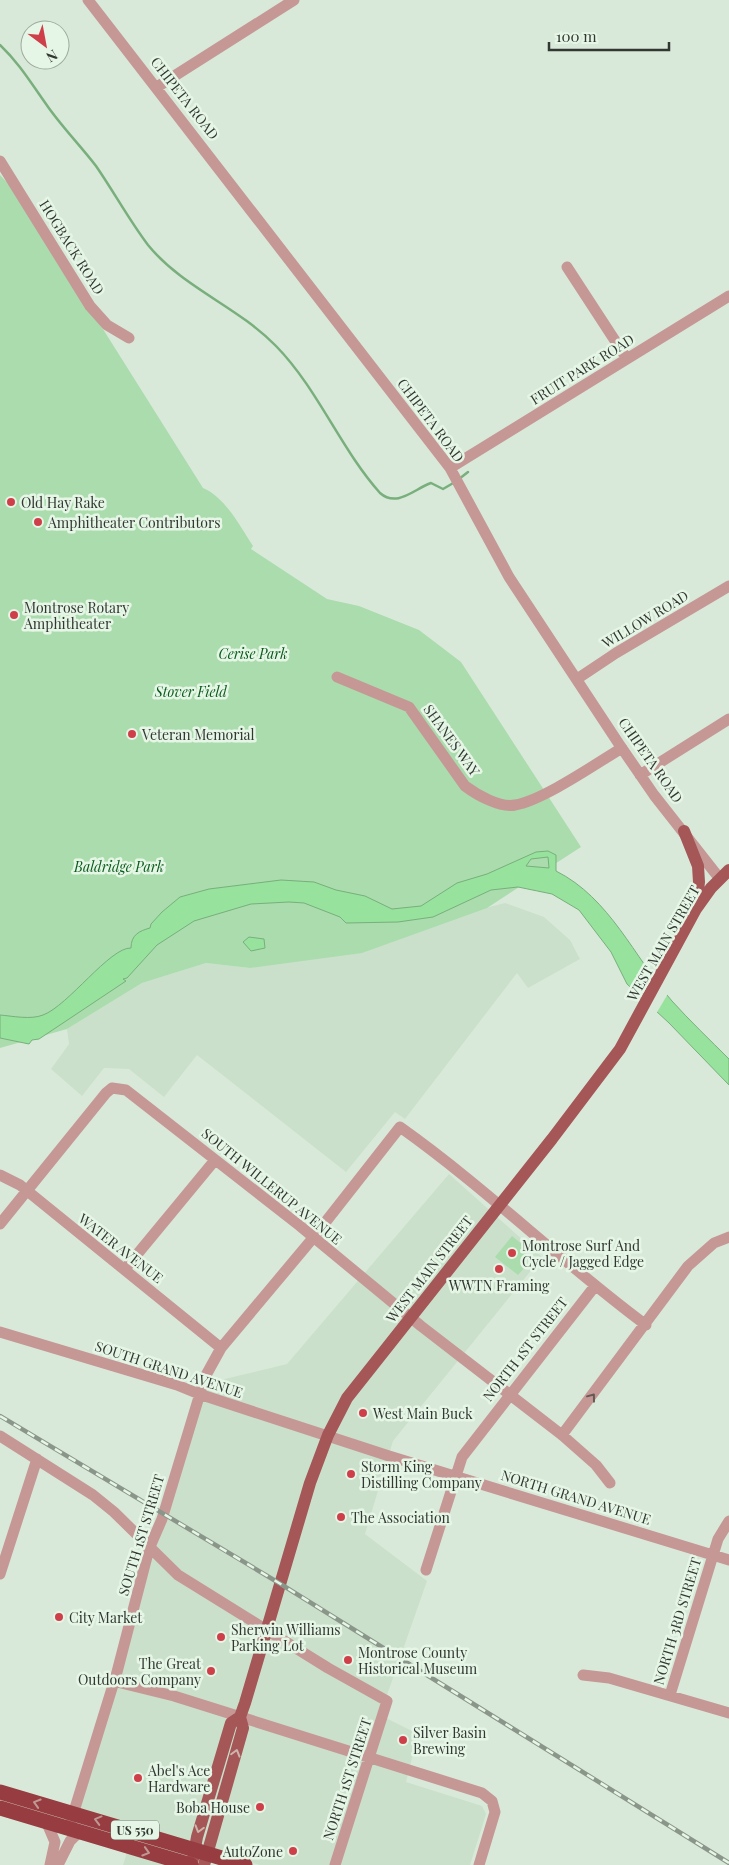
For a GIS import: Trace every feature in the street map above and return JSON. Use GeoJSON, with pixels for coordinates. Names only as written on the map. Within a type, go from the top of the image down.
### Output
{"type":"FeatureCollection","features":[{"type":"Feature","properties":{"kind":"highway","name":"US 550"},"geometry":{"type":"LineString","coordinates":[[0,1792],[74,1814],[197,1860]]}},
{"type":"Feature","properties":{"kind":"highway","name":"US 550"},"geometry":{"type":"LineString","coordinates":[[0,1808],[74,1830],[197,1860],[245,1865]]}},
{"type":"Feature","properties":{"kind":"main road"},"geometry":{"type":"LineString","coordinates":[[684,831],[698,866],[700,882],[696,910]]}},
{"type":"Feature","properties":{"kind":"main road","name":"WEST MAIN STREET"},"geometry":{"type":"LineString","coordinates":[[197,1860],[231,1723],[240,1717],[307,1492],[328,1435],[347,1398],[620,1049],[696,910],[724,874]]}},
{"type":"Feature","properties":{"kind":"street","name":"CHIPETA ROAD"},"geometry":{"type":"LineString","coordinates":[[88,0],[158,87],[450,468],[510,577],[640,775],[684,831],[724,874]]}},
{"type":"Feature","properties":{"kind":"street"},"geometry":{"type":"LineString","coordinates":[[158,87],[294,0]]}},
{"type":"Feature","properties":{"kind":"street","name":"HOGBACK ROAD"},"geometry":{"type":"LineString","coordinates":[[0,161],[90,306],[107,325],[129,338]]}},
{"type":"Feature","properties":{"kind":"street"},"geometry":{"type":"LineString","coordinates":[[567,266],[627,359]]}},
{"type":"Feature","properties":{"kind":"street","name":"FRUIT PARK ROAD"},"geometry":{"type":"LineString","coordinates":[[450,468],[729,296]]}},
{"type":"Feature","properties":{"kind":"street","name":"WILLOW ROAD"},"geometry":{"type":"LineString","coordinates":[[577,679],[616,653],[729,586]]}},
{"type":"Feature","properties":{"kind":"street","name":"SHANES WAY"},"geometry":{"type":"LineString","coordinates":[[337,677],[409,707],[465,786],[496,802],[514,806],[533,800],[622,748]]}},
{"type":"Feature","properties":{"kind":"street"},"geometry":{"type":"LineString","coordinates":[[640,775],[729,719]]}},
{"type":"Feature","properties":{"kind":"street","name":"SOUTH WILLERUP AVENUE"},"geometry":{"type":"LineString","coordinates":[[26,1192],[112,1088],[119,1087],[132,1093],[410,1317],[562,1436],[596,1465],[610,1483]]}},
{"type":"Feature","properties":{"kind":"street","name":"SOUTH 1ST STREET"},"geometry":{"type":"LineString","coordinates":[[58,1865],[74,1830],[74,1814],[149,1549],[162,1519],[205,1377],[221,1348],[313,1238],[400,1127],[499,1205]]}},
{"type":"Feature","properties":{"kind":"street"},"geometry":{"type":"LineString","coordinates":[[125,1269],[214,1160]]}},
{"type":"Feature","properties":{"kind":"street","name":"WATER AVENUE"},"geometry":{"type":"LineString","coordinates":[[0,1175],[11,1179],[221,1348]]}},
{"type":"Feature","properties":{"kind":"street"},"geometry":{"type":"LineString","coordinates":[[0,1224],[26,1192]]}},
{"type":"Feature","properties":{"kind":"street"},"geometry":{"type":"LineString","coordinates":[[499,1205],[595,1286],[646,1325]]}},
{"type":"Feature","properties":{"kind":"street"},"geometry":{"type":"LineString","coordinates":[[562,1436],[688,1266],[714,1242],[729,1237]]}},
{"type":"Feature","properties":{"kind":"street","name":"NORTH 1ST STREET"},"geometry":{"type":"LineString","coordinates":[[426,1570],[462,1457],[509,1394],[595,1286]]}},
{"type":"Feature","properties":{"kind":"street","name":"SOUTH GRAND AVENUE"},"geometry":{"type":"LineString","coordinates":[[0,1332],[177,1385],[199,1394],[328,1435]]}},
{"type":"Feature","properties":{"kind":"street","name":"NORTH GRAND AVENUE"},"geometry":{"type":"LineString","coordinates":[[328,1435],[729,1560]]}},
{"type":"Feature","properties":{"kind":"street"},"geometry":{"type":"LineString","coordinates":[[0,1436],[93,1495],[114,1512],[149,1549],[178,1575],[266,1629]]}},
{"type":"Feature","properties":{"kind":"street"},"geometry":{"type":"LineString","coordinates":[[0,1574],[37,1459]]}},
{"type":"Feature","properties":{"kind":"street","name":"NORTH 3RD STREET"},"geometry":{"type":"LineString","coordinates":[[670,1695],[720,1533],[729,1521]]}},
{"type":"Feature","properties":{"kind":"street","name":"NORTH 1ST STREET"},"geometry":{"type":"LineString","coordinates":[[266,1629],[328,1668],[387,1701],[335,1865]]}},
{"type":"Feature","properties":{"kind":"street"},"geometry":{"type":"LineString","coordinates":[[583,1675],[609,1678],[729,1713]]}},
{"type":"Feature","properties":{"kind":"street"},"geometry":{"type":"LineString","coordinates":[[113,1681],[240,1717],[482,1793],[492,1801],[495,1812],[479,1865]]}},
{"type":"Feature","properties":{"kind":"street"},"geometry":{"type":"LineString","coordinates":[[46,1821],[55,1842],[50,1865]]}},
{"type":"Feature","properties":{"kind":"shaded area"},"geometry":{"type":"Polygon","coordinates":[[[548,851],[556,855],[556,871],[575,883],[606,912],[672,1001],[729,1059],[729,1085],[669,1023],[627,984],[611,952],[579,910],[552,894],[518,887],[491,890],[433,917],[398,922],[346,923],[340,917],[304,903],[251,904],[194,921],[157,945],[127,978],[123,979],[126,981],[39,1039],[32,1040],[29,1044],[0,1038],[0,1015],[33,1017],[43,1015],[53,1009],[112,957],[122,950],[131,948],[132,940],[136,934],[150,928],[151,924],[162,912],[180,897],[209,889],[281,880],[314,882],[336,890],[365,896],[392,909],[421,906],[457,883],[487,874],[536,852],[548,851]],[[548,857],[531,859],[526,866],[549,868],[548,857]]]}},
{"type":"Feature","properties":{"kind":"shaded area"},"geometry":{"type":"Polygon","coordinates":[[[505,903],[544,917],[570,940],[580,959],[528,988],[517,973],[405,1119],[395,1112],[346,1172],[197,1055],[164,1097],[129,1069],[104,1068],[82,1096],[51,1069],[69,1044],[67,1029],[142,983],[206,963],[250,968],[505,903]]]}},
{"type":"Feature","properties":{"kind":"shaded area"},"geometry":{"type":"Polygon","coordinates":[[[249,937],[264,939],[265,948],[251,951],[243,942],[249,937]]]}},
{"type":"Feature","properties":{"kind":"shaded area"},"geometry":{"type":"Polygon","coordinates":[[[449,1174],[542,1257],[393,1441],[365,1534],[427,1581],[380,1715],[418,1734],[406,1782],[482,1806],[486,1814],[470,1865],[260,1865],[73,1813],[137,1595],[208,1383],[287,1364],[449,1174]]]}},
{"type":"Feature","properties":{"kind":"shaded area"},"geometry":{"type":"Polygon","coordinates":[[[129,1846],[191,1865],[123,1865],[129,1846]]]}},
{"type":"Feature","properties":{"kind":"green space","name":"Baldridge Park"},"geometry":{"type":"Polygon","coordinates":[[[0,175],[18,194],[203,488],[211,492],[225,505],[253,546],[251,549],[327,599],[359,606],[419,630],[461,662],[581,847],[487,908],[362,953],[250,968],[206,963],[142,983],[67,1029],[0,1048],[0,175]]]}},
{"type":"Feature","properties":{"kind":"green space","name":"Montrose Surf And Cycle / Jagged Edge"},"geometry":{"type":"Polygon","coordinates":[[[512,1236],[529,1250],[520,1261],[526,1266],[518,1275],[495,1257],[512,1236]]]}},
{"type":"Feature","properties":{"kind":"pier"},"geometry":{"type":"Polygon","coordinates":[[[650,967],[669,992],[656,1014],[635,994],[650,967]]]}},
{"type":"Feature","properties":{"kind":"waterway"},"geometry":{"type":"LineString","coordinates":[[0,45],[19,66],[52,112],[96,166],[148,245],[177,273],[244,319],[276,346],[304,381],[353,457],[380,493],[393,499],[406,496],[431,483],[443,489],[455,482]]}},
{"type":"Feature","properties":{"kind":"waterway"},"geometry":{"type":"LineString","coordinates":[[459,479],[468,472]]}},
{"type":"Feature","properties":{"kind":"railway"},"geometry":{"type":"LineString","coordinates":[[0,1416],[279,1583],[729,1863]]}},
{"type":"Feature","properties":{"kind":"place","name":"Old Hay Rake"},"geometry":{"type":"Point","coordinates":[11,502]}},
{"type":"Feature","properties":{"kind":"place","name":"Amphitheater Contributors"},"geometry":{"type":"Point","coordinates":[38,522]}},
{"type":"Feature","properties":{"kind":"place","name":"Montrose Rotary Amphitheater"},"geometry":{"type":"Point","coordinates":[14,615]}},
{"type":"Feature","properties":{"kind":"place","name":"Veteran Memorial"},"geometry":{"type":"Point","coordinates":[132,734]}},
{"type":"Feature","properties":{"kind":"place","name":"Montrose Surf And Cycle / Jagged Edge"},"geometry":{"type":"Point","coordinates":[512,1253]}},
{"type":"Feature","properties":{"kind":"place","name":"WWTN Framing"},"geometry":{"type":"Point","coordinates":[499,1269]}},
{"type":"Feature","properties":{"kind":"place","name":"West Main Buck"},"geometry":{"type":"Point","coordinates":[363,1413]}},
{"type":"Feature","properties":{"kind":"place","name":"Storm King Distilling Company"},"geometry":{"type":"Point","coordinates":[351,1474]}},
{"type":"Feature","properties":{"kind":"place","name":"The Association"},"geometry":{"type":"Point","coordinates":[341,1517]}},
{"type":"Feature","properties":{"kind":"place","name":"City Market"},"geometry":{"type":"Point","coordinates":[59,1617]}},
{"type":"Feature","properties":{"kind":"place","name":"Sherwin Williams Parking Lot"},"geometry":{"type":"Point","coordinates":[221,1637]}},
{"type":"Feature","properties":{"kind":"place","name":"Montrose County Historical Museum"},"geometry":{"type":"Point","coordinates":[348,1660]}},
{"type":"Feature","properties":{"kind":"place","name":"The Great Outdoors Company"},"geometry":{"type":"Point","coordinates":[211,1671]}},
{"type":"Feature","properties":{"kind":"place","name":"Silver Basin Brewing"},"geometry":{"type":"Point","coordinates":[403,1740]}},
{"type":"Feature","properties":{"kind":"place","name":"Abel's Ace Hardware"},"geometry":{"type":"Point","coordinates":[138,1778]}},
{"type":"Feature","properties":{"kind":"place","name":"Boba House"},"geometry":{"type":"Point","coordinates":[260,1807]}},
{"type":"Feature","properties":{"kind":"place","name":"AutoZone"},"geometry":{"type":"Point","coordinates":[293,1851]}},
{"type":"Feature","properties":{"kind":"park label","name":"Cerise Park"},"geometry":{"type":"Point","coordinates":[253,653]}},
{"type":"Feature","properties":{"kind":"park label","name":"Stover Field"},"geometry":{"type":"Point","coordinates":[191,691]}}]}
